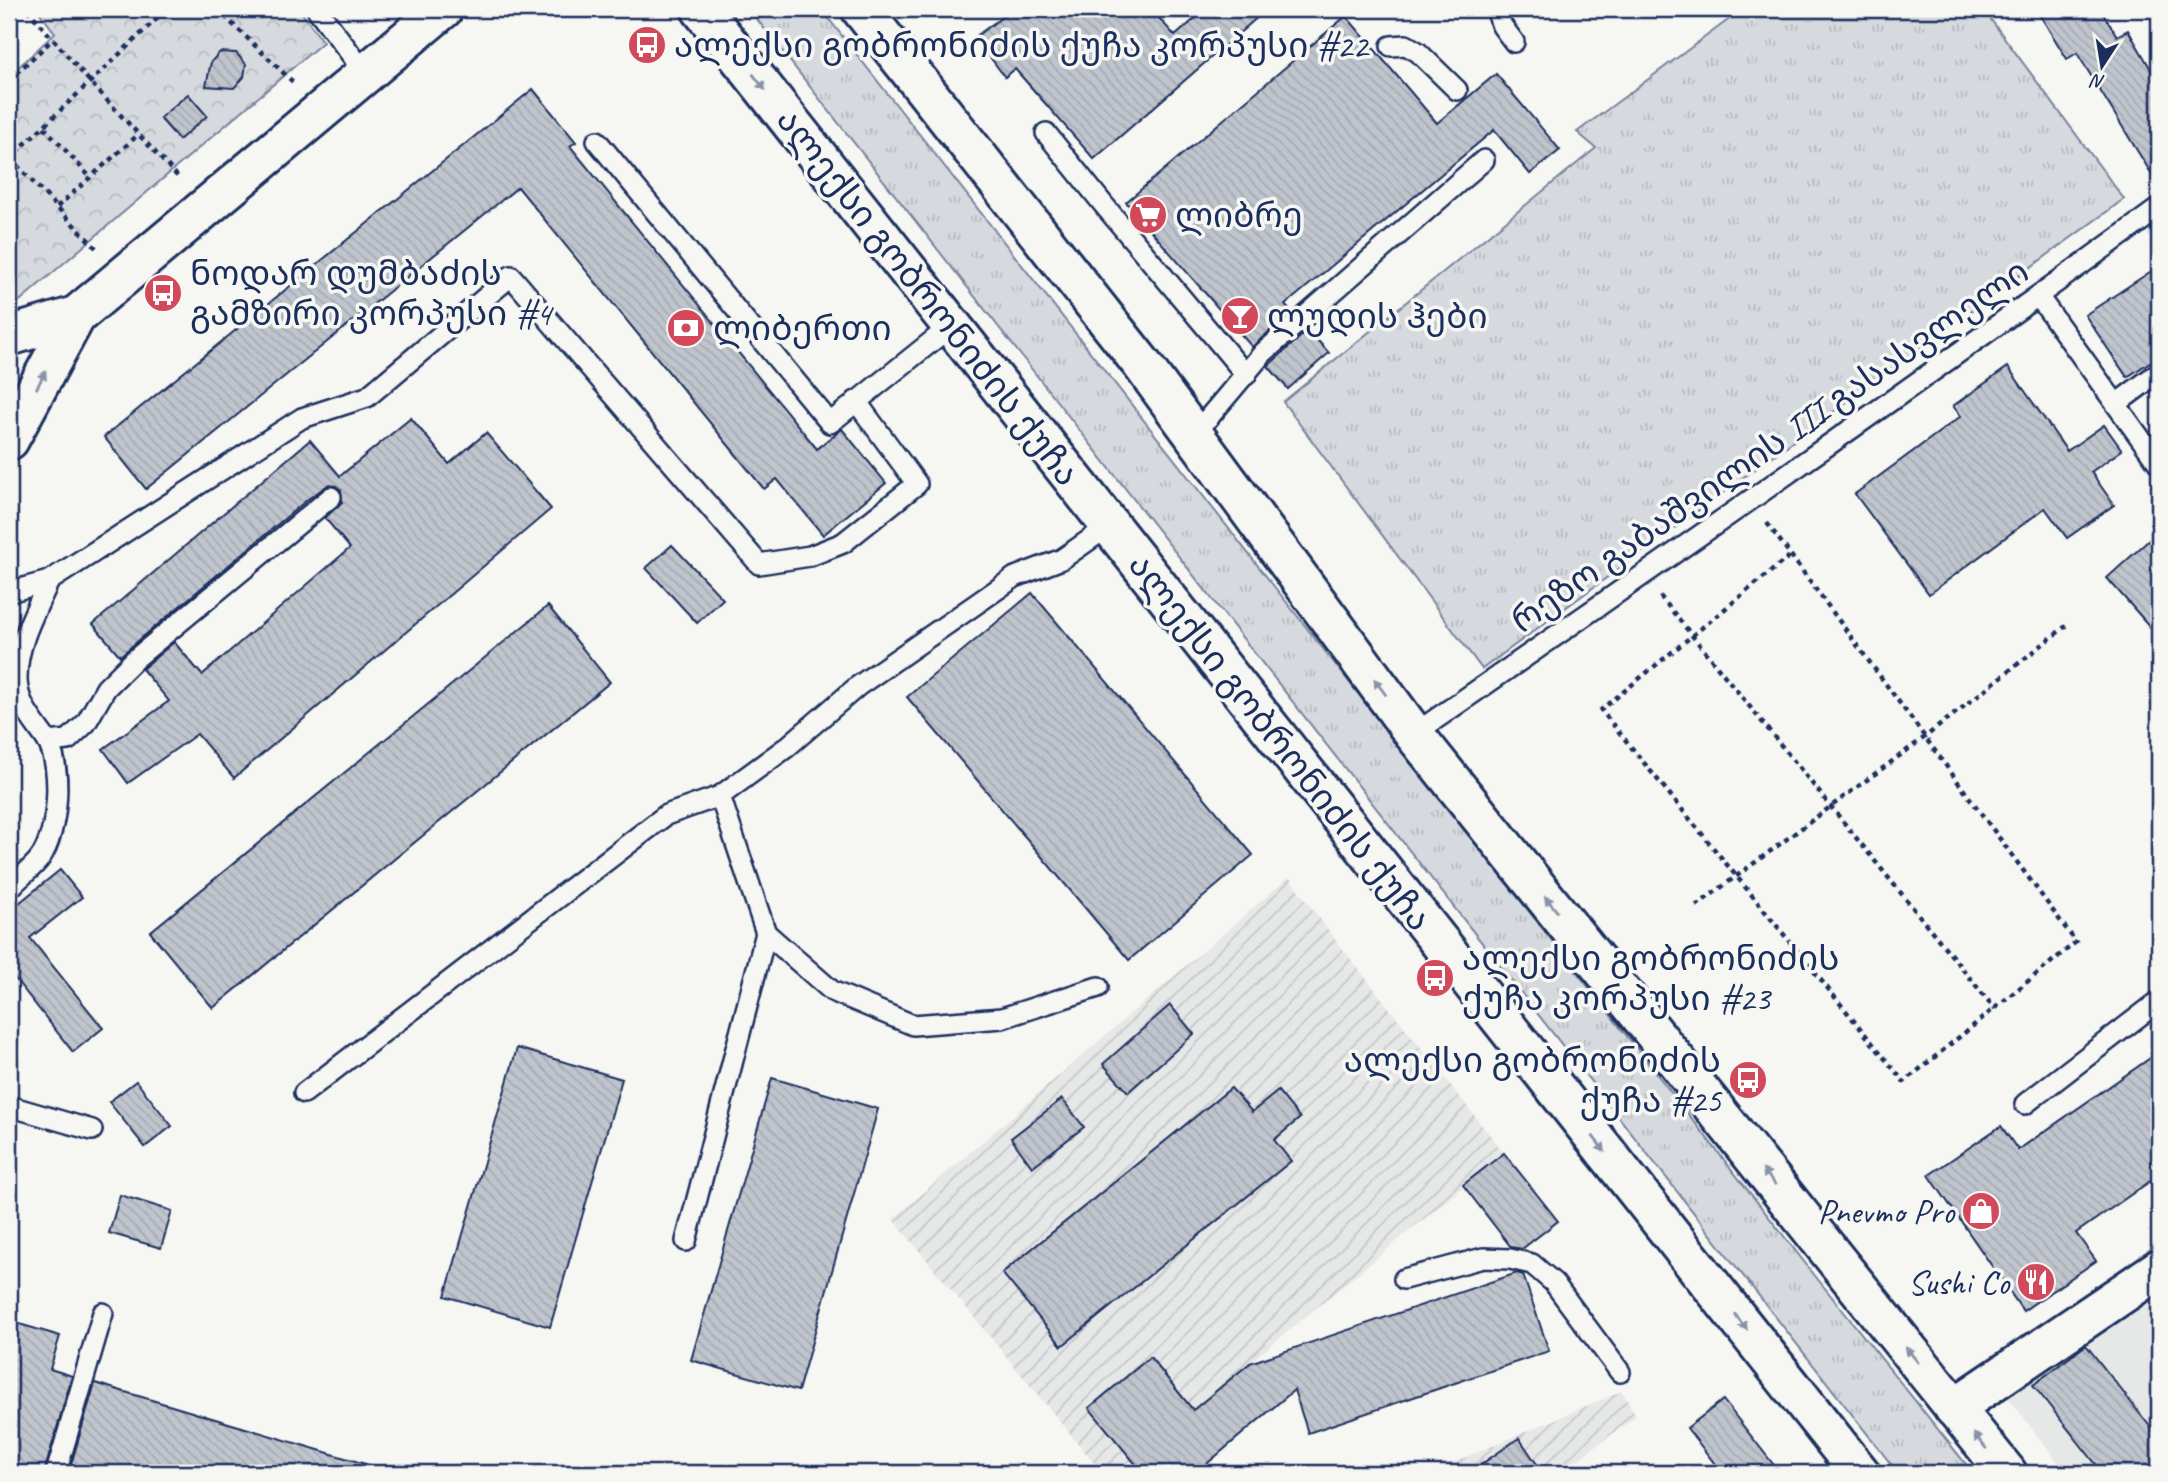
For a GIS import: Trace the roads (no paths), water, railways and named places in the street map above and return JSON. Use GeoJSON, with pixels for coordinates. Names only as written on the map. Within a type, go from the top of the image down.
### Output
{"type":"FeatureCollection","features":[{"type":"Feature","properties":{"kind":"main road"},"geometry":{"type":"LineString","coordinates":[[9,440],[76,316],[443,9]]}},
{"type":"Feature","properties":{"kind":"main road","name":"ალექსი გობრონიძის ქუჩა"},"geometry":{"type":"LineString","coordinates":[[701,9],[1860,1473]]}},
{"type":"Feature","properties":{"kind":"main road"},"geometry":{"type":"LineString","coordinates":[[861,9],[1141,363],[1415,734],[2007,1473]]}},
{"type":"Feature","properties":{"kind":"main road"},"geometry":{"type":"LineString","coordinates":[[9,336],[76,316]]}},
{"type":"Feature","properties":{"kind":"main road"},"geometry":{"type":"LineString","coordinates":[[1954,1408],[2159,1269]]}},
{"type":"Feature","properties":{"kind":"lane"},"geometry":{"type":"LineString","coordinates":[[317,9],[365,74]]}},
{"type":"Feature","properties":{"kind":"lane"},"geometry":{"type":"LineString","coordinates":[[1496,9],[1502,26],[1514,42]]}},
{"type":"Feature","properties":{"kind":"lane"},"geometry":{"type":"LineString","coordinates":[[1391,46],[1406,45],[1418,52],[1457,90]]}},
{"type":"Feature","properties":{"kind":"lane"},"geometry":{"type":"LineString","coordinates":[[1046,132],[1102,204],[1246,375]]}},
{"type":"Feature","properties":{"kind":"lane"},"geometry":{"type":"LineString","coordinates":[[597,141],[830,423],[951,326]]}},
{"type":"Feature","properties":{"kind":"lane"},"geometry":{"type":"LineString","coordinates":[[1194,435],[1263,353],[1484,160]]}},
{"type":"Feature","properties":{"kind":"lane","name":"რეზო გაბაშვილის III გასასვლელი"},"geometry":{"type":"LineString","coordinates":[[1415,734],[1750,500],[2159,208]]}},
{"type":"Feature","properties":{"kind":"lane"},"geometry":{"type":"LineString","coordinates":[[9,592],[49,581],[302,418],[367,397],[511,276],[759,564],[810,556],[843,544],[917,484],[856,401]]}},
{"type":"Feature","properties":{"kind":"lane"},"geometry":{"type":"LineString","coordinates":[[2038,296],[2159,464]]}},
{"type":"Feature","properties":{"kind":"lane"},"geometry":{"type":"LineString","coordinates":[[2116,404],[2159,372]]}},
{"type":"Feature","properties":{"kind":"lane"},"geometry":{"type":"LineString","coordinates":[[48,741],[68,740],[86,723],[106,688],[135,659],[331,498]]}},
{"type":"Feature","properties":{"kind":"lane"},"geometry":{"type":"LineString","coordinates":[[304,1093],[666,815],[720,796],[787,747],[858,686],[1015,577],[1062,559],[1109,526]]}},
{"type":"Feature","properties":{"kind":"lane"},"geometry":{"type":"LineString","coordinates":[[13,885],[40,858],[51,835],[58,800],[55,768],[48,741],[22,704],[17,678],[22,643],[49,581]]}},
{"type":"Feature","properties":{"kind":"lane"},"geometry":{"type":"LineString","coordinates":[[720,796],[766,933],[832,991],[912,1026],[1002,1018],[1098,986]]}},
{"type":"Feature","properties":{"kind":"lane"},"geometry":{"type":"LineString","coordinates":[[685,1241],[766,933]]}},
{"type":"Feature","properties":{"kind":"lane"},"geometry":{"type":"LineString","coordinates":[[2025,1104],[2159,1001]]}},
{"type":"Feature","properties":{"kind":"lane"},"geometry":{"type":"LineString","coordinates":[[9,1106],[92,1130]]}},
{"type":"Feature","properties":{"kind":"lane"},"geometry":{"type":"LineString","coordinates":[[1404,1279],[1483,1258],[1510,1259],[1532,1264],[1554,1283],[1620,1372]]}},
{"type":"Feature","properties":{"kind":"lane"},"geometry":{"type":"LineString","coordinates":[[56,1473],[103,1312]]}},
{"type":"Feature","properties":{"kind":"place","name":"ალექსი გობრონიძის ქუჩა კორპუსი #22"},"geometry":{"type":"Point","coordinates":[647,45]}},
{"type":"Feature","properties":{"kind":"place","name":"ლიბრე"},"geometry":{"type":"Point","coordinates":[1148,215]}},
{"type":"Feature","properties":{"kind":"place","name":"ნოდარ დუმბაძის გამზირი კორპუსი #4"},"geometry":{"type":"Point","coordinates":[163,293]}},
{"type":"Feature","properties":{"kind":"place","name":"ლუდის ჰები"},"geometry":{"type":"Point","coordinates":[1240,316]}},
{"type":"Feature","properties":{"kind":"place","name":"ლიბერთი"},"geometry":{"type":"Point","coordinates":[686,328]}},
{"type":"Feature","properties":{"kind":"place","name":"ალექსი გობრონიძის ქუჩა კორპუსი #23"},"geometry":{"type":"Point","coordinates":[1435,978]}},
{"type":"Feature","properties":{"kind":"place","name":"ალექსი გობრონიძის ქუჩა #25"},"geometry":{"type":"Point","coordinates":[1748,1080]}},
{"type":"Feature","properties":{"kind":"place","name":"Pnevmo Pro"},"geometry":{"type":"Point","coordinates":[1981,1211]}},
{"type":"Feature","properties":{"kind":"place","name":"Sushi Co"},"geometry":{"type":"Point","coordinates":[2036,1282]}}]}
